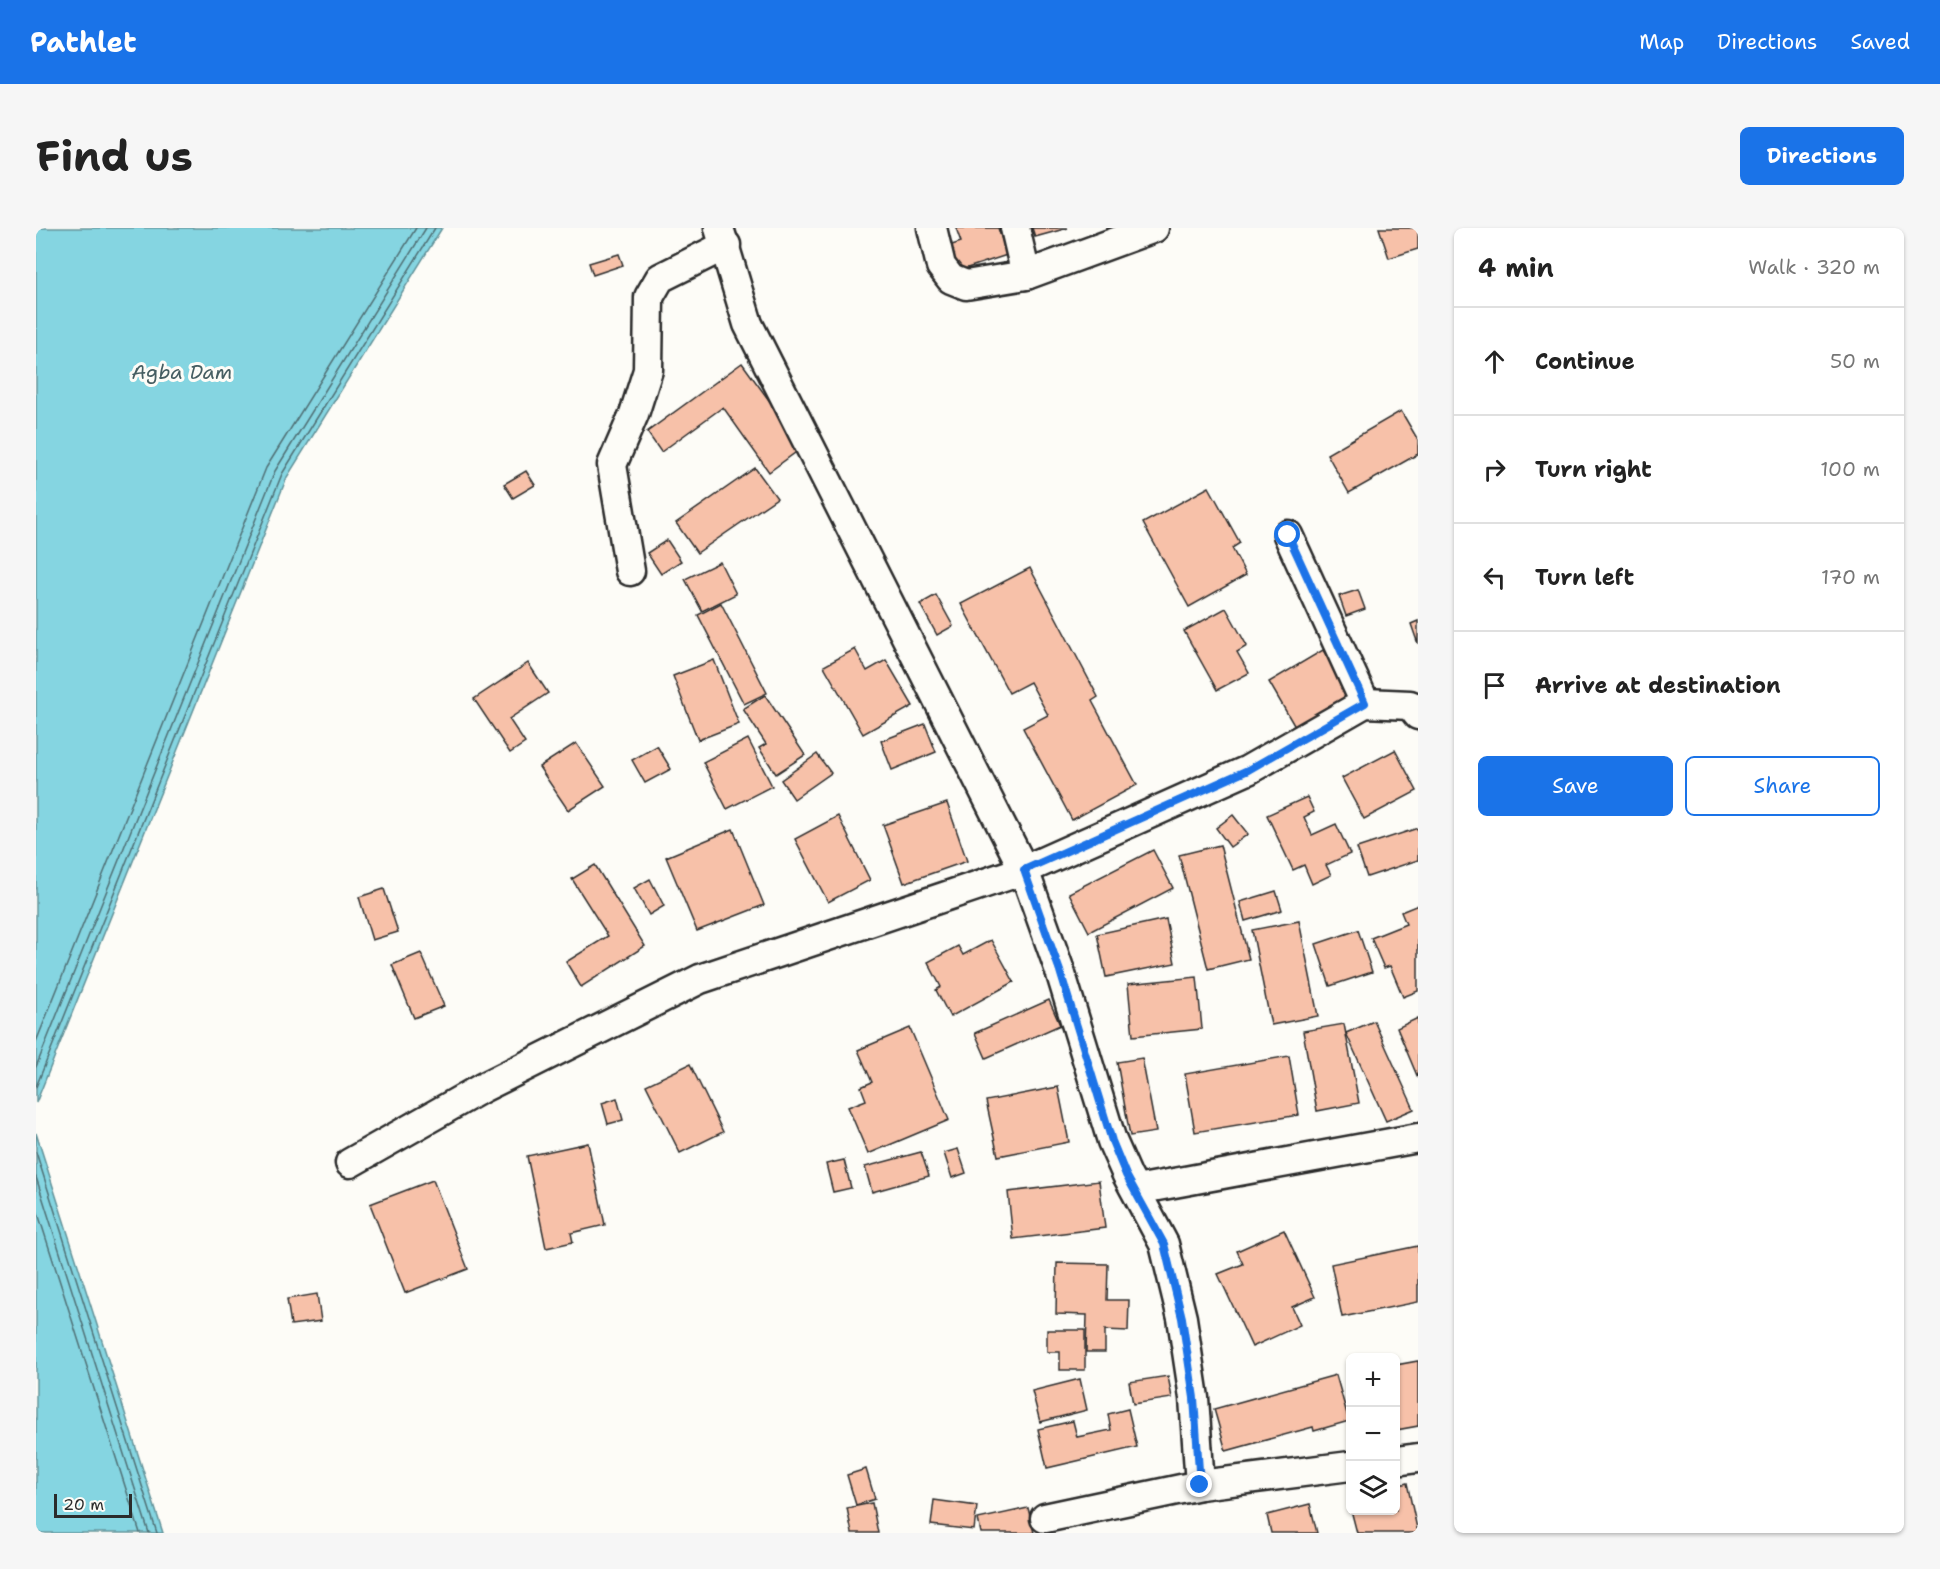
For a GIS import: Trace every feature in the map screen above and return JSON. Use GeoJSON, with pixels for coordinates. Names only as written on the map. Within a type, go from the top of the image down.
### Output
{"type":"FeatureCollection","features":[{"type":"Feature","properties":{"kind":"street"},"geometry":{"type":"LineString","coordinates":[[932,228],[941,266],[951,279],[966,285],[1026,274],[1101,237],[1154,228]]}},
{"type":"Feature","properties":{"kind":"street"},"geometry":{"type":"LineString","coordinates":[[1015,228],[1026,274]]}},
{"type":"Feature","properties":{"kind":"street"},"geometry":{"type":"LineString","coordinates":[[630,572],[612,465],[634,414],[648,370],[648,297],[660,278],[722,237],[748,324],[1024,870],[1060,971],[1112,1141],[1126,1175],[1164,1244],[1182,1318],[1194,1398],[1200,1485]]}},
{"type":"Feature","properties":{"kind":"street"},"geometry":{"type":"LineString","coordinates":[[1288,535],[1365,703]]}},
{"type":"Feature","properties":{"kind":"street"},"geometry":{"type":"LineString","coordinates":[[350,1163],[482,1088],[700,979],[1024,870],[1248,770],[1365,703],[1410,705],[1418,715]]}},
{"type":"Feature","properties":{"kind":"street"},"geometry":{"type":"LineString","coordinates":[[1136,1190],[1418,1138]]}},
{"type":"Feature","properties":{"kind":"street"},"geometry":{"type":"LineString","coordinates":[[1400,1460],[1418,1458]]}},
{"type":"Feature","properties":{"kind":"street"},"geometry":{"type":"LineString","coordinates":[[1045,1518],[1200,1485],[1346,1467]]}},
{"type":"Feature","properties":{"kind":"water","name":"Agba Dam"},"geometry":{"type":"Polygon","coordinates":[[[36,228],[442,228],[287,477],[36,1103],[36,228]]]}},
{"type":"Feature","properties":{"kind":"water"},"geometry":{"type":"Polygon","coordinates":[[[36,1133],[163,1533],[36,1533],[36,1133]]]}},
{"type":"Feature","properties":{"kind":"building"},"geometry":{"type":"Polygon","coordinates":[[[956,228],[998,228],[1007,255],[952,273],[943,248],[961,242],[956,228]]]}},
{"type":"Feature","properties":{"kind":"building"},"geometry":{"type":"Polygon","coordinates":[[[1032,228],[1068,228],[1035,237],[1032,228]]]}},
{"type":"Feature","properties":{"kind":"building"},"geometry":{"type":"Polygon","coordinates":[[[1379,228],[1418,228],[1418,249],[1389,258],[1379,228]]]}},
{"type":"Feature","properties":{"kind":"building"},"geometry":{"type":"Polygon","coordinates":[[[619,254],[623,265],[593,275],[589,263],[619,254]]]}},
{"type":"Feature","properties":{"kind":"building"},"geometry":{"type":"Polygon","coordinates":[[[742,363],[803,447],[769,472],[723,407],[661,452],[647,432],[742,363]]]}},
{"type":"Feature","properties":{"kind":"building"},"geometry":{"type":"Polygon","coordinates":[[[1401,411],[1418,440],[1418,454],[1349,493],[1327,454],[1401,411]]]}},
{"type":"Feature","properties":{"kind":"building"},"geometry":{"type":"Polygon","coordinates":[[[755,468],[777,498],[697,553],[676,523],[755,468]]]}},
{"type":"Feature","properties":{"kind":"building"},"geometry":{"type":"Polygon","coordinates":[[[526,471],[535,485],[513,498],[504,484],[526,471]]]}},
{"type":"Feature","properties":{"kind":"building"},"geometry":{"type":"Polygon","coordinates":[[[1209,487],[1240,543],[1232,548],[1246,575],[1189,607],[1143,523],[1209,487]]]}},
{"type":"Feature","properties":{"kind":"building"},"geometry":{"type":"Polygon","coordinates":[[[667,540],[681,561],[661,574],[647,553],[667,540]]]}},
{"type":"Feature","properties":{"kind":"building"},"geometry":{"type":"Polygon","coordinates":[[[720,562],[736,594],[702,611],[685,579],[720,562]]]}},
{"type":"Feature","properties":{"kind":"building"},"geometry":{"type":"Polygon","coordinates":[[[1030,568],[1098,697],[1092,701],[1137,785],[1072,820],[1023,728],[1048,715],[1030,682],[1009,693],[961,604],[1030,568]]]}},
{"type":"Feature","properties":{"kind":"building"},"geometry":{"type":"Polygon","coordinates":[[[1358,590],[1365,609],[1346,616],[1339,596],[1358,590]]]}},
{"type":"Feature","properties":{"kind":"building"},"geometry":{"type":"Polygon","coordinates":[[[936,595],[953,626],[937,635],[920,604],[936,595]]]}},
{"type":"Feature","properties":{"kind":"building"},"geometry":{"type":"Polygon","coordinates":[[[721,603],[767,693],[744,704],[698,615],[721,603]]]}},
{"type":"Feature","properties":{"kind":"building"},"geometry":{"type":"Polygon","coordinates":[[[1226,608],[1247,646],[1237,652],[1249,673],[1217,690],[1184,631],[1226,608]]]}},
{"type":"Feature","properties":{"kind":"building"},"geometry":{"type":"Polygon","coordinates":[[[1418,621],[1418,644],[1411,624],[1418,621]]]}},
{"type":"Feature","properties":{"kind":"building"},"geometry":{"type":"Polygon","coordinates":[[[855,649],[867,671],[886,660],[913,706],[863,734],[824,666],[855,649]]]}},
{"type":"Feature","properties":{"kind":"building"},"geometry":{"type":"Polygon","coordinates":[[[1323,650],[1350,695],[1295,727],[1269,682],[1323,650]]]}},
{"type":"Feature","properties":{"kind":"building"},"geometry":{"type":"Polygon","coordinates":[[[714,660],[739,724],[698,740],[673,676],[714,660]]]}},
{"type":"Feature","properties":{"kind":"building"},"geometry":{"type":"Polygon","coordinates":[[[528,663],[548,693],[509,719],[525,743],[510,753],[474,699],[528,663]]]}},
{"type":"Feature","properties":{"kind":"building"},"geometry":{"type":"Polygon","coordinates":[[[765,695],[805,755],[776,774],[759,748],[766,744],[743,709],[765,695]]]}},
{"type":"Feature","properties":{"kind":"building"},"geometry":{"type":"Polygon","coordinates":[[[925,724],[936,752],[892,770],[881,741],[925,724]]]}},
{"type":"Feature","properties":{"kind":"building"},"geometry":{"type":"Polygon","coordinates":[[[748,739],[772,786],[727,809],[703,762],[748,739]]]}},
{"type":"Feature","properties":{"kind":"building"},"geometry":{"type":"Polygon","coordinates":[[[576,743],[605,786],[568,810],[539,767],[576,743]]]}},
{"type":"Feature","properties":{"kind":"building"},"geometry":{"type":"Polygon","coordinates":[[[657,746],[671,769],[645,783],[632,760],[657,746]]]}},
{"type":"Feature","properties":{"kind":"building"},"geometry":{"type":"Polygon","coordinates":[[[1395,750],[1417,791],[1364,819],[1342,778],[1395,750]]]}},
{"type":"Feature","properties":{"kind":"building"},"geometry":{"type":"Polygon","coordinates":[[[817,754],[831,773],[794,799],[781,780],[817,754]]]}},
{"type":"Feature","properties":{"kind":"building"},"geometry":{"type":"Polygon","coordinates":[[[1307,797],[1314,812],[1304,817],[1312,835],[1336,824],[1350,854],[1326,865],[1331,875],[1312,884],[1304,865],[1293,870],[1267,815],[1307,797]]]}},
{"type":"Feature","properties":{"kind":"building"},"geometry":{"type":"Polygon","coordinates":[[[947,803],[967,861],[904,883],[883,825],[947,803]]]}},
{"type":"Feature","properties":{"kind":"building"},"geometry":{"type":"Polygon","coordinates":[[[1233,815],[1248,834],[1230,847],[1216,828],[1233,815]]]}},
{"type":"Feature","properties":{"kind":"building"},"geometry":{"type":"Polygon","coordinates":[[[838,816],[870,880],[828,902],[795,839],[838,816]]]}},
{"type":"Feature","properties":{"kind":"building"},"geometry":{"type":"Polygon","coordinates":[[[1418,828],[1418,860],[1367,877],[1357,848],[1418,828]]]}},
{"type":"Feature","properties":{"kind":"building"},"geometry":{"type":"Polygon","coordinates":[[[733,829],[764,905],[697,931],[666,857],[733,829]]]}},
{"type":"Feature","properties":{"kind":"building"},"geometry":{"type":"Polygon","coordinates":[[[1220,845],[1249,959],[1208,969],[1179,855],[1220,845]]]}},
{"type":"Feature","properties":{"kind":"building"},"geometry":{"type":"Polygon","coordinates":[[[1153,850],[1173,888],[1089,932],[1069,893],[1153,850]]]}},
{"type":"Feature","properties":{"kind":"building"},"geometry":{"type":"Polygon","coordinates":[[[595,865],[645,946],[581,987],[566,962],[608,936],[572,879],[595,865]]]}},
{"type":"Feature","properties":{"kind":"building"},"geometry":{"type":"Polygon","coordinates":[[[650,879],[664,906],[649,915],[634,888],[650,879]]]}},
{"type":"Feature","properties":{"kind":"building"},"geometry":{"type":"Polygon","coordinates":[[[384,889],[398,932],[372,940],[359,897],[384,889]]]}},
{"type":"Feature","properties":{"kind":"building"},"geometry":{"type":"Polygon","coordinates":[[[1276,891],[1282,910],[1245,921],[1240,902],[1276,891]]]}},
{"type":"Feature","properties":{"kind":"building"},"geometry":{"type":"Polygon","coordinates":[[[1418,905],[1418,991],[1403,997],[1390,966],[1384,968],[1371,938],[1406,924],[1401,912],[1418,905]]]}},
{"type":"Feature","properties":{"kind":"building"},"geometry":{"type":"Polygon","coordinates":[[[1166,919],[1175,963],[1106,977],[1097,934],[1166,919]]]}},
{"type":"Feature","properties":{"kind":"building"},"geometry":{"type":"Polygon","coordinates":[[[1299,921],[1318,1016],[1271,1025],[1252,930],[1299,921]]]}},
{"type":"Feature","properties":{"kind":"building"},"geometry":{"type":"Polygon","coordinates":[[[1358,930],[1372,972],[1330,986],[1316,944],[1358,930]]]}},
{"type":"Feature","properties":{"kind":"building"},"geometry":{"type":"Polygon","coordinates":[[[991,940],[1014,982],[950,1017],[936,990],[941,987],[928,962],[958,946],[963,955],[991,940]]]}},
{"type":"Feature","properties":{"kind":"building"},"geometry":{"type":"Polygon","coordinates":[[[421,953],[444,1006],[414,1018],[392,965],[421,953]]]}},
{"type":"Feature","properties":{"kind":"building"},"geometry":{"type":"Polygon","coordinates":[[[1197,977],[1202,1029],[1133,1036],[1128,984],[1197,977]]]}},
{"type":"Feature","properties":{"kind":"building"},"geometry":{"type":"Polygon","coordinates":[[[1049,1000],[1060,1025],[986,1058],[975,1033],[1049,1000]]]}},
{"type":"Feature","properties":{"kind":"building"},"geometry":{"type":"Polygon","coordinates":[[[1418,1018],[1418,1078],[1397,1028],[1418,1018]]]}},
{"type":"Feature","properties":{"kind":"building"},"geometry":{"type":"Polygon","coordinates":[[[1374,1021],[1414,1109],[1386,1121],[1346,1033],[1374,1021]]]}},
{"type":"Feature","properties":{"kind":"building"},"geometry":{"type":"Polygon","coordinates":[[[1344,1024],[1359,1103],[1317,1111],[1303,1031],[1344,1024]]]}},
{"type":"Feature","properties":{"kind":"building"},"geometry":{"type":"Polygon","coordinates":[[[910,1028],[949,1120],[868,1154],[848,1107],[866,1100],[861,1087],[872,1082],[858,1050],[910,1028]]]}},
{"type":"Feature","properties":{"kind":"building"},"geometry":{"type":"Polygon","coordinates":[[[1289,1056],[1299,1115],[1195,1132],[1185,1074],[1289,1056]]]}},
{"type":"Feature","properties":{"kind":"building"},"geometry":{"type":"Polygon","coordinates":[[[1142,1058],[1156,1132],[1130,1136],[1117,1062],[1142,1058]]]}},
{"type":"Feature","properties":{"kind":"building"},"geometry":{"type":"Polygon","coordinates":[[[690,1064],[723,1132],[680,1153],[646,1085],[690,1064]]]}},
{"type":"Feature","properties":{"kind":"building"},"geometry":{"type":"Polygon","coordinates":[[[1058,1087],[1069,1142],[998,1156],[986,1101],[1058,1087]]]}},
{"type":"Feature","properties":{"kind":"building"},"geometry":{"type":"Polygon","coordinates":[[[617,1098],[623,1120],[608,1124],[602,1103],[617,1098]]]}},
{"type":"Feature","properties":{"kind":"building"},"geometry":{"type":"Polygon","coordinates":[[[588,1143],[605,1225],[571,1233],[573,1242],[546,1248],[527,1156],[588,1143]]]}},
{"type":"Feature","properties":{"kind":"building"},"geometry":{"type":"Polygon","coordinates":[[[958,1149],[966,1173],[952,1178],[944,1153],[958,1149]]]}},
{"type":"Feature","properties":{"kind":"building"},"geometry":{"type":"Polygon","coordinates":[[[921,1152],[929,1176],[872,1192],[865,1167],[921,1152]]]}},
{"type":"Feature","properties":{"kind":"building"},"geometry":{"type":"Polygon","coordinates":[[[844,1160],[851,1188],[833,1192],[826,1164],[844,1160]]]}},
{"type":"Feature","properties":{"kind":"building"},"geometry":{"type":"Polygon","coordinates":[[[433,1180],[468,1269],[405,1293],[370,1204],[433,1180]]]}},
{"type":"Feature","properties":{"kind":"building"},"geometry":{"type":"Polygon","coordinates":[[[1099,1181],[1105,1228],[1013,1239],[1008,1192],[1099,1181]]]}},
{"type":"Feature","properties":{"kind":"building"},"geometry":{"type":"Polygon","coordinates":[[[1284,1230],[1315,1297],[1292,1307],[1300,1325],[1252,1347],[1218,1274],[1243,1264],[1237,1251],[1284,1230]]]}},
{"type":"Feature","properties":{"kind":"building"},"geometry":{"type":"Polygon","coordinates":[[[1418,1246],[1418,1302],[1342,1317],[1331,1264],[1418,1246]]]}},
{"type":"Feature","properties":{"kind":"building"},"geometry":{"type":"Polygon","coordinates":[[[1057,1263],[1108,1264],[1107,1300],[1129,1300],[1128,1331],[1105,1330],[1105,1352],[1086,1352],[1087,1315],[1056,1314],[1057,1263]]]}},
{"type":"Feature","properties":{"kind":"building"},"geometry":{"type":"Polygon","coordinates":[[[317,1294],[321,1321],[291,1325],[287,1299],[317,1294]]]}},
{"type":"Feature","properties":{"kind":"building"},"geometry":{"type":"Polygon","coordinates":[[[1047,1330],[1085,1330],[1085,1370],[1060,1370],[1060,1352],[1047,1352],[1047,1330]]]}},
{"type":"Feature","properties":{"kind":"building"},"geometry":{"type":"Polygon","coordinates":[[[1418,1361],[1418,1426],[1400,1429],[1400,1407],[1400,1364],[1418,1361]]]}},
{"type":"Feature","properties":{"kind":"building"},"geometry":{"type":"Polygon","coordinates":[[[1336,1375],[1346,1410],[1346,1422],[1314,1431],[1313,1427],[1226,1451],[1214,1409],[1336,1375]]]}},
{"type":"Feature","properties":{"kind":"building"},"geometry":{"type":"Polygon","coordinates":[[[1168,1376],[1172,1398],[1133,1404],[1129,1382],[1168,1376]]]}},
{"type":"Feature","properties":{"kind":"building"},"geometry":{"type":"Polygon","coordinates":[[[1080,1379],[1087,1410],[1040,1422],[1032,1391],[1080,1379]]]}},
{"type":"Feature","properties":{"kind":"building"},"geometry":{"type":"Polygon","coordinates":[[[1128,1409],[1137,1447],[1047,1468],[1038,1429],[1073,1421],[1077,1437],[1111,1430],[1108,1414],[1128,1409]]]}},
{"type":"Feature","properties":{"kind":"building"},"geometry":{"type":"Polygon","coordinates":[[[866,1469],[875,1499],[856,1505],[847,1475],[866,1469]]]}},
{"type":"Feature","properties":{"kind":"building"},"geometry":{"type":"Polygon","coordinates":[[[1407,1483],[1418,1533],[1357,1533],[1352,1515],[1400,1515],[1400,1485],[1407,1483]]]}},
{"type":"Feature","properties":{"kind":"building"},"geometry":{"type":"Polygon","coordinates":[[[934,1500],[977,1506],[974,1530],[931,1525],[934,1500]]]}},
{"type":"Feature","properties":{"kind":"building"},"geometry":{"type":"Polygon","coordinates":[[[872,1503],[878,1533],[852,1533],[847,1508],[872,1503]]]}},
{"type":"Feature","properties":{"kind":"building"},"geometry":{"type":"Polygon","coordinates":[[[1310,1504],[1317,1533],[1271,1533],[1267,1515],[1310,1504]]]}},
{"type":"Feature","properties":{"kind":"building"},"geometry":{"type":"Polygon","coordinates":[[[1028,1508],[1034,1533],[981,1533],[978,1519],[1028,1508]]]}},
{"type":"Feature","properties":{"kind":"route"},"geometry":{"type":"LineString","coordinates":[[1200,1485],[1194,1398],[1182,1318],[1164,1244],[1126,1175],[1112,1141],[1060,971],[1024,870],[1248,770],[1365,703],[1288,535]]}}]}
